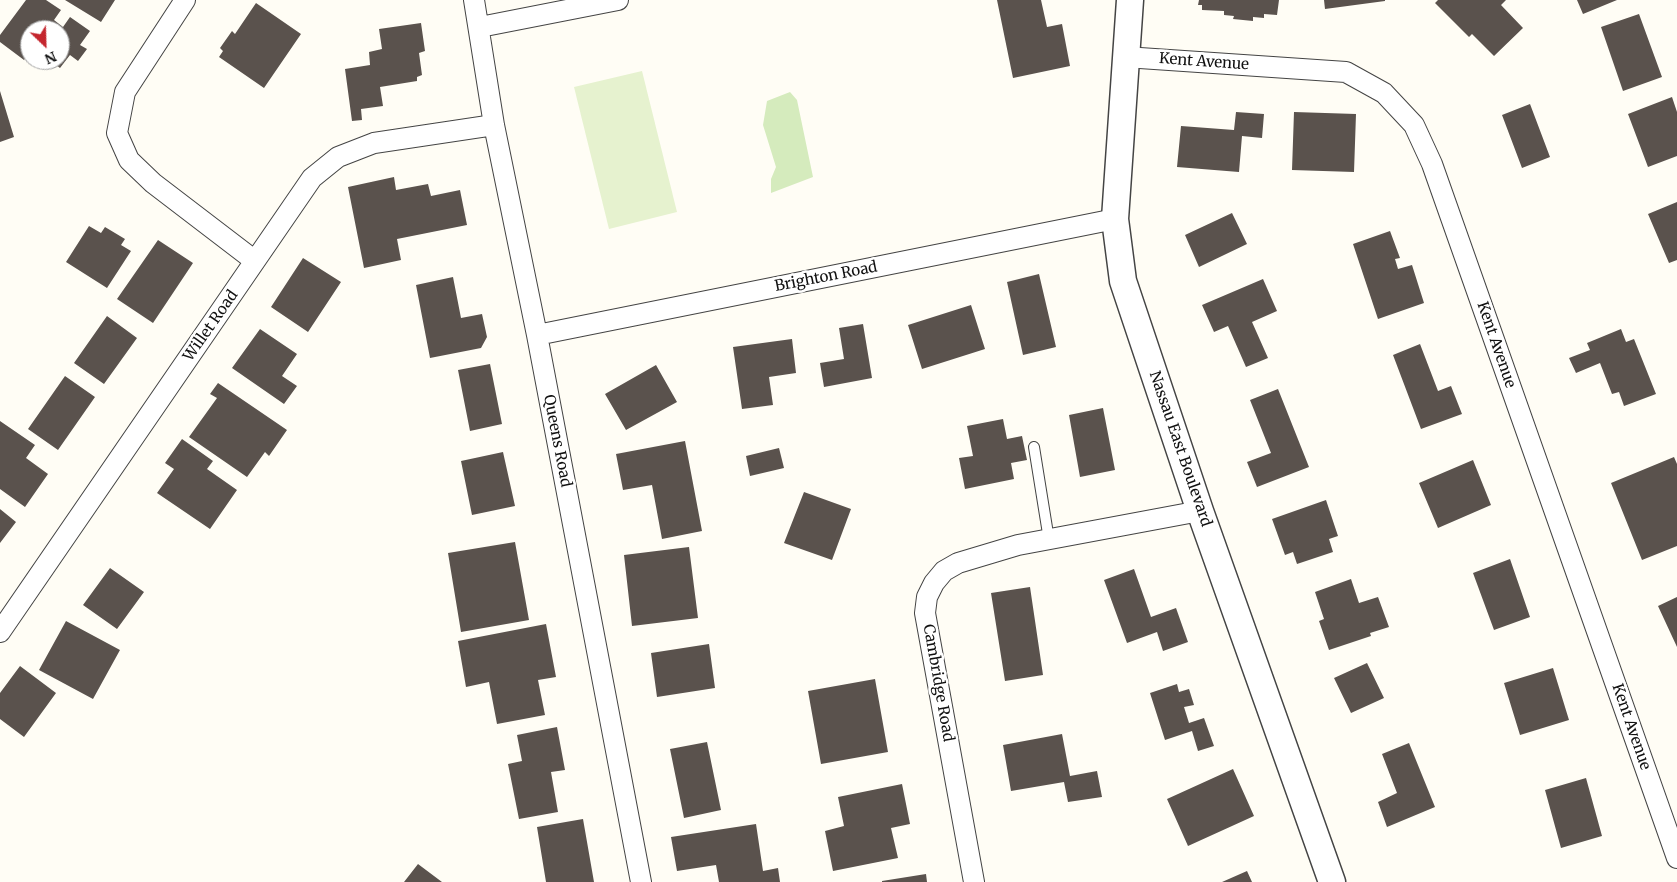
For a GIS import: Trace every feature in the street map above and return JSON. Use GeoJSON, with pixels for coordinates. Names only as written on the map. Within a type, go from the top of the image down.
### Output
{"type":"FeatureCollection","features":[{"type":"Feature","properties":{"kind":"street"},"geometry":{"type":"LineString","coordinates":[[184,0],[125,92],[117,133],[129,160],[153,183],[255,262]]}},
{"type":"Feature","properties":{"kind":"street","name":"Queens Road"},"geometry":{"type":"LineString","coordinates":[[474,0],[480,27],[494,125],[641,882]]}},
{"type":"Feature","properties":{"kind":"street"},"geometry":{"type":"LineString","coordinates":[[480,27],[618,0]]}},
{"type":"Feature","properties":{"kind":"street","name":"Nassau East Boulevard"},"geometry":{"type":"LineString","coordinates":[[1130,0],[1115,219],[1123,281],[1200,511],[1332,882]]}},
{"type":"Feature","properties":{"kind":"street","name":"Kent Avenue"},"geometry":{"type":"LineString","coordinates":[[1126,57],[1346,72],[1384,93],[1414,125],[1432,164],[1677,858]]}},
{"type":"Feature","properties":{"kind":"street","name":"Willet Road"},"geometry":{"type":"LineString","coordinates":[[0,632],[312,178],[338,157],[374,143],[494,125]]}},
{"type":"Feature","properties":{"kind":"street","name":"Brighton Road"},"geometry":{"type":"LineString","coordinates":[[536,335],[1115,219]]}},
{"type":"Feature","properties":{"kind":"street","name":"Cambridge Road"},"geometry":{"type":"LineString","coordinates":[[974,882],[925,613],[927,597],[934,583],[944,571],[958,563],[1018,545],[1200,511]]}},
{"type":"Feature","properties":{"kind":"lane"},"geometry":{"type":"LineString","coordinates":[[1034,447],[1049,540]]}},
{"type":"Feature","properties":{"kind":"green space"},"geometry":{"type":"Polygon","coordinates":[[[642,71],[677,212],[609,229],[574,87],[642,71]]]}},
{"type":"Feature","properties":{"kind":"green space"},"geometry":{"type":"Polygon","coordinates":[[[790,92],[797,100],[813,177],[771,193],[771,179],[776,167],[763,125],[767,101],[790,92]]]}},
{"type":"Feature","properties":{"kind":"building"},"geometry":{"type":"Polygon","coordinates":[[[26,0],[46,0],[61,10],[54,20],[20,20],[20,57],[0,42],[0,35],[26,0]]]}},
{"type":"Feature","properties":{"kind":"building"},"geometry":{"type":"Polygon","coordinates":[[[65,0],[115,0],[101,22],[65,0]]]}},
{"type":"Feature","properties":{"kind":"building"},"geometry":{"type":"Polygon","coordinates":[[[997,0],[1041,0],[1047,27],[1062,24],[1070,66],[1013,78],[997,0]]]}},
{"type":"Feature","properties":{"kind":"building"},"geometry":{"type":"Polygon","coordinates":[[[1199,0],[1279,0],[1277,15],[1264,14],[1264,18],[1253,17],[1253,21],[1233,19],[1234,16],[1224,15],[1224,11],[1202,10],[1202,5],[1198,5],[1199,0]]]}},
{"type":"Feature","properties":{"kind":"building"},"geometry":{"type":"Polygon","coordinates":[[[1324,0],[1385,0],[1385,1],[1325,9],[1324,0]]]}},
{"type":"Feature","properties":{"kind":"building"},"geometry":{"type":"Polygon","coordinates":[[[1438,0],[1506,0],[1501,5],[1523,28],[1494,56],[1472,34],[1469,37],[1435,3],[1438,0]]]}},
{"type":"Feature","properties":{"kind":"building"},"geometry":{"type":"Polygon","coordinates":[[[1577,0],[1617,0],[1583,14],[1577,0]]]}},
{"type":"Feature","properties":{"kind":"building"},"geometry":{"type":"Polygon","coordinates":[[[256,3],[301,34],[264,88],[219,57],[223,51],[220,48],[232,31],[235,34],[256,3]]]}},
{"type":"Feature","properties":{"kind":"building"},"geometry":{"type":"Polygon","coordinates":[[[1639,14],[1662,77],[1623,91],[1601,27],[1639,14]]]}},
{"type":"Feature","properties":{"kind":"building"},"geometry":{"type":"Polygon","coordinates":[[[70,17],[90,31],[80,45],[87,49],[78,61],[70,55],[70,20],[68,20],[70,17]]]}},
{"type":"Feature","properties":{"kind":"building"},"geometry":{"type":"Polygon","coordinates":[[[421,23],[425,51],[419,53],[422,75],[417,77],[417,81],[380,87],[383,106],[361,109],[362,120],[352,121],[345,69],[370,65],[369,52],[382,49],[379,29],[421,23]]]}},
{"type":"Feature","properties":{"kind":"building"},"geometry":{"type":"Polygon","coordinates":[[[0,91],[14,137],[0,142],[0,91]]]}},
{"type":"Feature","properties":{"kind":"building"},"geometry":{"type":"Polygon","coordinates":[[[1672,97],[1677,112],[1677,156],[1648,167],[1628,114],[1672,97]]]}},
{"type":"Feature","properties":{"kind":"building"},"geometry":{"type":"Polygon","coordinates":[[[1530,104],[1550,157],[1522,168],[1502,115],[1530,104]]]}},
{"type":"Feature","properties":{"kind":"building"},"geometry":{"type":"Polygon","coordinates":[[[1236,112],[1264,114],[1262,138],[1242,136],[1239,172],[1177,167],[1181,126],[1234,130],[1236,112]]]}},
{"type":"Feature","properties":{"kind":"building"},"geometry":{"type":"Polygon","coordinates":[[[1294,112],[1356,114],[1354,172],[1292,170],[1294,112]]]}},
{"type":"Feature","properties":{"kind":"building"},"geometry":{"type":"Polygon","coordinates":[[[394,177],[396,190],[428,184],[431,196],[460,190],[467,225],[397,239],[401,260],[364,268],[348,187],[394,177]]]}},
{"type":"Feature","properties":{"kind":"building"},"geometry":{"type":"Polygon","coordinates":[[[1677,202],[1677,260],[1669,263],[1648,214],[1677,202]]]}},
{"type":"Feature","properties":{"kind":"building"},"geometry":{"type":"Polygon","coordinates":[[[1232,213],[1247,244],[1199,267],[1185,235],[1232,213]]]}},
{"type":"Feature","properties":{"kind":"building"},"geometry":{"type":"Polygon","coordinates":[[[89,226],[101,233],[105,227],[125,239],[121,245],[131,251],[107,288],[66,262],[89,226]]]}},
{"type":"Feature","properties":{"kind":"building"},"geometry":{"type":"Polygon","coordinates":[[[1390,231],[1400,258],[1395,259],[1398,269],[1412,265],[1424,303],[1378,319],[1353,244],[1390,231]]]}},
{"type":"Feature","properties":{"kind":"building"},"geometry":{"type":"Polygon","coordinates":[[[158,240],[193,263],[153,323],[117,299],[158,240]]]}},
{"type":"Feature","properties":{"kind":"building"},"geometry":{"type":"Polygon","coordinates":[[[303,258],[341,282],[308,332],[271,307],[303,258]]]}},
{"type":"Feature","properties":{"kind":"building"},"geometry":{"type":"Polygon","coordinates":[[[1039,274],[1056,347],[1023,355],[1007,282],[1039,274]]]}},
{"type":"Feature","properties":{"kind":"building"},"geometry":{"type":"Polygon","coordinates":[[[453,277],[461,318],[482,314],[487,337],[481,348],[430,358],[416,285],[453,277]]]}},
{"type":"Feature","properties":{"kind":"building"},"geometry":{"type":"Polygon","coordinates":[[[1263,279],[1277,311],[1252,322],[1268,358],[1246,367],[1228,326],[1214,332],[1202,305],[1263,279]]]}},
{"type":"Feature","properties":{"kind":"building"},"geometry":{"type":"Polygon","coordinates":[[[971,305],[985,349],[922,369],[908,325],[971,305]]]}},
{"type":"Feature","properties":{"kind":"building"},"geometry":{"type":"Polygon","coordinates":[[[107,316],[137,338],[104,384],[74,363],[107,316]]]}},
{"type":"Feature","properties":{"kind":"building"},"geometry":{"type":"Polygon","coordinates":[[[863,324],[872,378],[824,387],[820,363],[844,359],[839,328],[863,324]]]}},
{"type":"Feature","properties":{"kind":"building"},"geometry":{"type":"Polygon","coordinates":[[[260,329],[297,354],[282,376],[297,386],[284,404],[232,368],[260,329]]]}},
{"type":"Feature","properties":{"kind":"building"},"geometry":{"type":"Polygon","coordinates":[[[1621,329],[1626,342],[1634,339],[1656,394],[1624,406],[1619,392],[1612,394],[1600,363],[1576,373],[1569,358],[1590,350],[1587,343],[1621,329]]]}},
{"type":"Feature","properties":{"kind":"building"},"geometry":{"type":"Polygon","coordinates":[[[792,339],[796,373],[769,377],[773,405],[742,409],[733,347],[792,339]]]}},
{"type":"Feature","properties":{"kind":"building"},"geometry":{"type":"Polygon","coordinates":[[[1420,344],[1438,391],[1451,386],[1462,414],[1421,429],[1393,355],[1420,344]]]}},
{"type":"Feature","properties":{"kind":"building"},"geometry":{"type":"Polygon","coordinates":[[[490,364],[502,424],[470,431],[458,370],[490,364]]]}},
{"type":"Feature","properties":{"kind":"building"},"geometry":{"type":"Polygon","coordinates":[[[656,365],[677,402],[626,430],[605,394],[656,365]]]}},
{"type":"Feature","properties":{"kind":"building"},"geometry":{"type":"Polygon","coordinates":[[[65,376],[95,397],[58,450],[28,429],[65,376]]]}},
{"type":"Feature","properties":{"kind":"building"},"geometry":{"type":"Polygon","coordinates":[[[218,383],[287,430],[269,456],[265,452],[247,477],[189,437],[217,398],[210,394],[218,383]]]}},
{"type":"Feature","properties":{"kind":"building"},"geometry":{"type":"Polygon","coordinates":[[[1278,389],[1309,467],[1257,487],[1247,462],[1271,453],[1250,400],[1278,389]]]}},
{"type":"Feature","properties":{"kind":"building"},"geometry":{"type":"Polygon","coordinates":[[[1103,408],[1115,470],[1080,477],[1069,415],[1103,408]]]}},
{"type":"Feature","properties":{"kind":"building"},"geometry":{"type":"Polygon","coordinates":[[[1003,419],[1007,439],[1022,436],[1027,460],[1011,463],[1014,479],[965,489],[959,458],[973,456],[967,426],[1003,419]]]}},
{"type":"Feature","properties":{"kind":"building"},"geometry":{"type":"Polygon","coordinates":[[[0,421],[35,445],[26,458],[48,474],[25,507],[0,489],[0,421]]]}},
{"type":"Feature","properties":{"kind":"building"},"geometry":{"type":"Polygon","coordinates":[[[182,439],[213,461],[207,469],[237,490],[210,529],[157,493],[174,469],[165,463],[182,439]]]}},
{"type":"Feature","properties":{"kind":"building"},"geometry":{"type":"Polygon","coordinates":[[[685,441],[702,531],[662,539],[652,485],[623,490],[616,454],[685,441]]]}},
{"type":"Feature","properties":{"kind":"building"},"geometry":{"type":"Polygon","coordinates":[[[779,448],[784,468],[750,476],[746,456],[779,448]]]}},
{"type":"Feature","properties":{"kind":"building"},"geometry":{"type":"Polygon","coordinates":[[[503,452],[515,506],[472,515],[461,461],[503,452]]]}},
{"type":"Feature","properties":{"kind":"building"},"geometry":{"type":"Polygon","coordinates":[[[1674,457],[1677,464],[1677,546],[1642,560],[1611,483],[1674,457]]]}},
{"type":"Feature","properties":{"kind":"building"},"geometry":{"type":"Polygon","coordinates":[[[1473,460],[1491,505],[1438,528],[1419,483],[1473,460]]]}},
{"type":"Feature","properties":{"kind":"building"},"geometry":{"type":"Polygon","coordinates":[[[804,492],[851,509],[832,560],[784,543],[804,492]]]}},
{"type":"Feature","properties":{"kind":"building"},"geometry":{"type":"Polygon","coordinates":[[[1326,500],[1338,536],[1329,539],[1333,552],[1297,564],[1293,552],[1285,555],[1272,519],[1326,500]]]}},
{"type":"Feature","properties":{"kind":"building"},"geometry":{"type":"Polygon","coordinates":[[[0,509],[16,522],[0,543],[0,509]]]}},
{"type":"Feature","properties":{"kind":"building"},"geometry":{"type":"Polygon","coordinates":[[[515,542],[529,620],[461,632],[448,553],[515,542]]]}},
{"type":"Feature","properties":{"kind":"building"},"geometry":{"type":"Polygon","coordinates":[[[689,547],[698,618],[632,626],[624,555],[689,547]]]}},
{"type":"Feature","properties":{"kind":"building"},"geometry":{"type":"Polygon","coordinates":[[[1510,559],[1530,617],[1494,630],[1473,573],[1510,559]]]}},
{"type":"Feature","properties":{"kind":"building"},"geometry":{"type":"Polygon","coordinates":[[[110,568],[144,592],[117,629],[83,605],[110,568]]]}},
{"type":"Feature","properties":{"kind":"building"},"geometry":{"type":"Polygon","coordinates":[[[1134,569],[1151,617],[1176,608],[1188,642],[1163,651],[1157,632],[1127,643],[1104,580],[1134,569]]]}},
{"type":"Feature","properties":{"kind":"building"},"geometry":{"type":"Polygon","coordinates":[[[1351,579],[1359,603],[1378,597],[1389,627],[1370,633],[1371,636],[1329,650],[1319,621],[1324,619],[1315,592],[1351,579]]]}},
{"type":"Feature","properties":{"kind":"building"},"geometry":{"type":"Polygon","coordinates":[[[1030,587],[1043,675],[1005,681],[991,593],[1030,587]]]}},
{"type":"Feature","properties":{"kind":"building"},"geometry":{"type":"Polygon","coordinates":[[[1677,597],[1677,647],[1658,606],[1677,597]]]}},
{"type":"Feature","properties":{"kind":"building"},"geometry":{"type":"Polygon","coordinates":[[[66,621],[120,650],[93,699],[39,670],[66,621]]]}},
{"type":"Feature","properties":{"kind":"building"},"geometry":{"type":"Polygon","coordinates":[[[546,624],[556,677],[538,680],[545,715],[497,724],[489,682],[466,687],[458,641],[546,624]]]}},
{"type":"Feature","properties":{"kind":"building"},"geometry":{"type":"Polygon","coordinates":[[[709,644],[715,688],[657,697],[651,653],[709,644]]]}},
{"type":"Feature","properties":{"kind":"building"},"geometry":{"type":"Polygon","coordinates":[[[1367,663],[1384,698],[1351,713],[1334,678],[1367,663]]]}},
{"type":"Feature","properties":{"kind":"building"},"geometry":{"type":"Polygon","coordinates":[[[20,666],[56,693],[24,737],[0,719],[0,693],[20,666]]]}},
{"type":"Feature","properties":{"kind":"building"},"geometry":{"type":"Polygon","coordinates":[[[1553,668],[1569,720],[1520,735],[1504,683],[1553,668]]]}},
{"type":"Feature","properties":{"kind":"building"},"geometry":{"type":"Polygon","coordinates":[[[875,679],[888,752],[821,764],[808,691],[875,679]]]}},
{"type":"Feature","properties":{"kind":"building"},"geometry":{"type":"Polygon","coordinates":[[[1177,684],[1179,692],[1189,689],[1194,705],[1184,707],[1189,723],[1204,718],[1214,746],[1198,751],[1192,731],[1165,740],[1150,693],[1177,684]]]}},
{"type":"Feature","properties":{"kind":"building"},"geometry":{"type":"Polygon","coordinates":[[[557,727],[565,770],[551,772],[558,812],[519,819],[508,764],[522,761],[517,735],[557,727]]]}},
{"type":"Feature","properties":{"kind":"building"},"geometry":{"type":"Polygon","coordinates":[[[1062,734],[1070,776],[1097,771],[1102,797],[1068,802],[1064,782],[1011,791],[1003,745],[1062,734]]]}},
{"type":"Feature","properties":{"kind":"building"},"geometry":{"type":"Polygon","coordinates":[[[707,742],[721,810],[684,818],[670,749],[707,742]]]}},
{"type":"Feature","properties":{"kind":"building"},"geometry":{"type":"Polygon","coordinates":[[[1409,743],[1435,807],[1387,827],[1378,802],[1397,793],[1382,754],[1409,743]]]}},
{"type":"Feature","properties":{"kind":"building"},"geometry":{"type":"Polygon","coordinates":[[[1233,769],[1254,816],[1188,846],[1167,799],[1233,769]]]}},
{"type":"Feature","properties":{"kind":"building"},"geometry":{"type":"Polygon","coordinates":[[[1586,778],[1602,836],[1561,848],[1545,790],[1586,778]]]}},
{"type":"Feature","properties":{"kind":"building"},"geometry":{"type":"Polygon","coordinates":[[[902,784],[910,824],[891,828],[898,858],[833,871],[825,831],[844,826],[838,797],[902,784]]]}},
{"type":"Feature","properties":{"kind":"building"},"geometry":{"type":"Polygon","coordinates":[[[583,819],[594,882],[546,882],[537,827],[583,819]]]}},
{"type":"Feature","properties":{"kind":"building"},"geometry":{"type":"Polygon","coordinates":[[[756,824],[763,871],[778,868],[780,882],[719,882],[716,865],[677,871],[671,837],[756,824]]]}},
{"type":"Feature","properties":{"kind":"building"},"geometry":{"type":"Polygon","coordinates":[[[418,864],[442,882],[404,882],[418,864]]]}},
{"type":"Feature","properties":{"kind":"building"},"geometry":{"type":"Polygon","coordinates":[[[1247,871],[1252,882],[1222,882],[1247,871]]]}},
{"type":"Feature","properties":{"kind":"building"},"geometry":{"type":"Polygon","coordinates":[[[926,874],[927,882],[882,882],[882,881],[926,874]]]}}]}
